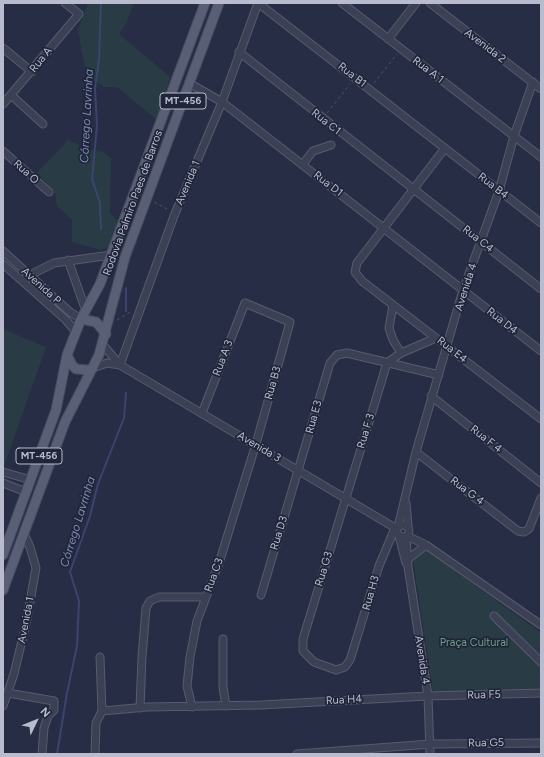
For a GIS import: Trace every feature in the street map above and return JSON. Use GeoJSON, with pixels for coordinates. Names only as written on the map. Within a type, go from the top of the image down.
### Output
{"type":"FeatureCollection","features":[{"type":"Feature","properties":{"kind":"main road","name":"Rodovia Palmiro Paes de Barros"},"geometry":{"type":"LineString","coordinates":[[3,555],[56,410],[67,355],[81,319],[100,284],[111,256],[205,3]]}},
{"type":"Feature","properties":{"kind":"main road","name":"Rodovia Palmiro Paes de Barros"},"geometry":{"type":"LineString","coordinates":[[3,590],[65,422],[93,368],[102,345],[115,290],[125,257],[219,3]]}},
{"type":"Feature","properties":{"kind":"main road"},"geometry":{"type":"LineString","coordinates":[[81,319],[96,322],[107,329]]}},
{"type":"Feature","properties":{"kind":"main road"},"geometry":{"type":"LineString","coordinates":[[67,355],[72,365],[76,369],[88,370],[93,368]]}},
{"type":"Feature","properties":{"kind":"street","name":"Rua A"},"geometry":{"type":"LineString","coordinates":[[3,104],[32,72],[79,14],[65,3]]}},
{"type":"Feature","properties":{"kind":"street","name":"Avenida 1"},"geometry":{"type":"LineString","coordinates":[[120,365],[175,213],[222,102],[258,3]]}},
{"type":"Feature","properties":{"kind":"street","name":"Rua B1"},"geometry":{"type":"LineString","coordinates":[[258,3],[445,148]]}},
{"type":"Feature","properties":{"kind":"street","name":"Rua A 1"},"geometry":{"type":"LineString","coordinates":[[342,3],[541,157]]}},
{"type":"Feature","properties":{"kind":"street"},"geometry":{"type":"LineString","coordinates":[[388,39],[416,3]]}},
{"type":"Feature","properties":{"kind":"street","name":"Avenida 2"},"geometry":{"type":"LineString","coordinates":[[430,3],[541,88]]}},
{"type":"Feature","properties":{"kind":"street"},"geometry":{"type":"LineString","coordinates":[[3,48],[32,72]]}},
{"type":"Feature","properties":{"kind":"street","name":"Rua C1"},"geometry":{"type":"LineString","coordinates":[[239,52],[414,190]]}},
{"type":"Feature","properties":{"kind":"street","name":"Avenida 4"},"geometry":{"type":"LineString","coordinates":[[430,754],[431,744],[428,696],[402,531],[405,494],[463,290],[499,191],[514,136],[533,82]]}},
{"type":"Feature","properties":{"kind":"street","name":"Rua D1"},"geometry":{"type":"LineString","coordinates":[[189,83],[222,102],[463,290]]}},
{"type":"Feature","properties":{"kind":"street"},"geometry":{"type":"LineString","coordinates":[[11,95],[43,124]]}},
{"type":"Feature","properties":{"kind":"street"},"geometry":{"type":"LineString","coordinates":[[303,164],[313,151],[331,145]]}},
{"type":"Feature","properties":{"kind":"street"},"geometry":{"type":"LineString","coordinates":[[385,229],[445,148]]}},
{"type":"Feature","properties":{"kind":"street","name":"Rua B4"},"geometry":{"type":"LineString","coordinates":[[445,148],[541,223]]}},
{"type":"Feature","properties":{"kind":"street","name":"Rua O"},"geometry":{"type":"LineString","coordinates":[[3,150],[49,192]]}},
{"type":"Feature","properties":{"kind":"street","name":"Rua C4"},"geometry":{"type":"LineString","coordinates":[[414,190],[541,289]]}},
{"type":"Feature","properties":{"kind":"street","name":"Rua E4"},"geometry":{"type":"LineString","coordinates":[[385,229],[357,264],[355,272],[362,281],[541,419]]}},
{"type":"Feature","properties":{"kind":"street","name":"Avenida P"},"geometry":{"type":"LineString","coordinates":[[3,251],[70,312],[81,319]]}},
{"type":"Feature","properties":{"kind":"street"},"geometry":{"type":"LineString","coordinates":[[22,280],[28,274],[54,263],[68,260],[111,256]]}},
{"type":"Feature","properties":{"kind":"street"},"geometry":{"type":"LineString","coordinates":[[68,260],[86,311]]}},
{"type":"Feature","properties":{"kind":"street","name":"Avenida P"},"geometry":{"type":"LineString","coordinates":[[3,264],[66,320],[76,332]]}},
{"type":"Feature","properties":{"kind":"street","name":"Rua D4"},"geometry":{"type":"LineString","coordinates":[[463,290],[541,351]]}},
{"type":"Feature","properties":{"kind":"street","name":"Rua A 3"},"geometry":{"type":"LineString","coordinates":[[202,413],[245,303],[290,322]]}},
{"type":"Feature","properties":{"kind":"street"},"geometry":{"type":"LineString","coordinates":[[393,305],[388,328],[392,340],[401,353]]}},
{"type":"Feature","properties":{"kind":"street","name":"Rua B3"},"geometry":{"type":"LineString","coordinates":[[256,444],[290,322]]}},
{"type":"Feature","properties":{"kind":"street"},"geometry":{"type":"LineString","coordinates":[[387,363],[401,353],[436,338]]}},
{"type":"Feature","properties":{"kind":"street"},"geometry":{"type":"LineString","coordinates":[[102,345],[120,365]]}},
{"type":"Feature","properties":{"kind":"street","name":"Rua E3"},"geometry":{"type":"LineString","coordinates":[[298,470],[330,363],[337,355],[346,353],[387,363]]}},
{"type":"Feature","properties":{"kind":"street"},"geometry":{"type":"LineString","coordinates":[[93,368],[107,363],[120,365]]}},
{"type":"Feature","properties":{"kind":"street"},"geometry":{"type":"LineString","coordinates":[[387,363],[439,375]]}},
{"type":"Feature","properties":{"kind":"street","name":"Rua F 3"},"geometry":{"type":"LineString","coordinates":[[345,499],[387,363]]}},
{"type":"Feature","properties":{"kind":"street","name":"Avenida 3"},"geometry":{"type":"LineString","coordinates":[[120,365],[256,444],[345,499],[424,544],[541,625]]}},
{"type":"Feature","properties":{"kind":"street","name":"Rua F 4"},"geometry":{"type":"LineString","coordinates":[[432,396],[540,483]]}},
{"type":"Feature","properties":{"kind":"street","name":"Rua C3"},"geometry":{"type":"LineString","coordinates":[[192,707],[187,686],[190,657],[198,622],[256,444]]}},
{"type":"Feature","properties":{"kind":"street","name":"Rua G 4"},"geometry":{"type":"LineString","coordinates":[[416,452],[518,531],[524,532],[529,529],[541,498]]}},
{"type":"Feature","properties":{"kind":"street","name":"Rua D3"},"geometry":{"type":"LineString","coordinates":[[261,595],[298,470]]}},
{"type":"Feature","properties":{"kind":"street"},"geometry":{"type":"LineString","coordinates":[[3,472],[30,480]]}},
{"type":"Feature","properties":{"kind":"street"},"geometry":{"type":"LineString","coordinates":[[3,483],[26,492]]}},
{"type":"Feature","properties":{"kind":"street","name":"Rua G3"},"geometry":{"type":"LineString","coordinates":[[345,499],[303,639],[303,652],[314,662],[336,670],[345,668],[350,660]]}},
{"type":"Feature","properties":{"kind":"street","name":"Rua H3"},"geometry":{"type":"LineString","coordinates":[[350,660],[378,566],[402,531]]}},
{"type":"Feature","properties":{"kind":"street","name":"Avenida 1"},"geometry":{"type":"LineString","coordinates":[[3,706],[14,674],[26,624],[36,568],[30,547],[24,534]]}},
{"type":"Feature","properties":{"kind":"street"},"geometry":{"type":"LineString","coordinates":[[408,563],[424,544]]}},
{"type":"Feature","properties":{"kind":"street"},"geometry":{"type":"LineString","coordinates":[[140,708],[146,608],[150,601],[158,597],[206,596]]}},
{"type":"Feature","properties":{"kind":"street"},"geometry":{"type":"LineString","coordinates":[[494,616],[541,662]]}},
{"type":"Feature","properties":{"kind":"street"},"geometry":{"type":"LineString","coordinates":[[223,639],[223,687],[226,706]]}},
{"type":"Feature","properties":{"kind":"street"},"geometry":{"type":"LineString","coordinates":[[94,754],[96,723],[102,711],[100,658]]}},
{"type":"Feature","properties":{"kind":"street"},"geometry":{"type":"LineString","coordinates":[[8,693],[54,701],[54,710],[48,716],[44,728],[42,754]]}},
{"type":"Feature","properties":{"kind":"street","name":"Rua F5"},"geometry":{"type":"LineString","coordinates":[[428,696],[541,693]]}},
{"type":"Feature","properties":{"kind":"street","name":"Rua H4"},"geometry":{"type":"LineString","coordinates":[[102,711],[140,708],[261,705],[428,696]]}},
{"type":"Feature","properties":{"kind":"street","name":"Rua G5"},"geometry":{"type":"LineString","coordinates":[[299,753],[431,744],[541,743]]}},
{"type":"Feature","properties":{"kind":"path"},"geometry":{"type":"LineString","coordinates":[[370,89],[401,49]]}},
{"type":"Feature","properties":{"kind":"path"},"geometry":{"type":"LineString","coordinates":[[323,119],[356,78]]}},
{"type":"Feature","properties":{"kind":"path"},"geometry":{"type":"LineString","coordinates":[[147,199],[175,213]]}},
{"type":"Feature","properties":{"kind":"path"},"geometry":{"type":"LineString","coordinates":[[107,329],[142,304]]}},
{"type":"Feature","properties":{"kind":"green space"},"geometry":{"type":"Polygon","coordinates":[[[88,3],[134,3],[126,24],[119,34],[170,77],[157,120],[117,87],[105,87],[89,78],[83,59],[78,30],[88,3]]]}},
{"type":"Feature","properties":{"kind":"green space"},"geometry":{"type":"Polygon","coordinates":[[[68,140],[90,150],[103,152],[111,158],[110,213],[119,222],[110,246],[101,250],[72,242],[72,220],[57,206],[55,192],[37,173],[68,140]]]}},
{"type":"Feature","properties":{"kind":"green space"},"geometry":{"type":"Polygon","coordinates":[[[3,329],[46,347],[3,469],[3,329]]]}},
{"type":"Feature","properties":{"kind":"green space","name":"Praça Cultural"},"geometry":{"type":"Polygon","coordinates":[[[425,549],[541,633],[541,688],[433,693],[413,560],[414,557],[425,549]]]}},
{"type":"Feature","properties":{"kind":"waterway","name":"Córrego Lavrinha"},"geometry":{"type":"LineString","coordinates":[[101,3],[99,59],[95,88],[97,126],[92,179],[100,203],[101,229]]}},
{"type":"Feature","properties":{"kind":"waterway","name":"Córrego Lavrinha"},"geometry":{"type":"LineString","coordinates":[[126,288],[126,311]]}},
{"type":"Feature","properties":{"kind":"waterway","name":"Córrego Lavrinha"},"geometry":{"type":"LineString","coordinates":[[57,754],[67,693],[77,646],[79,601],[70,572],[90,516],[98,484],[124,418],[126,393]]}}]}
